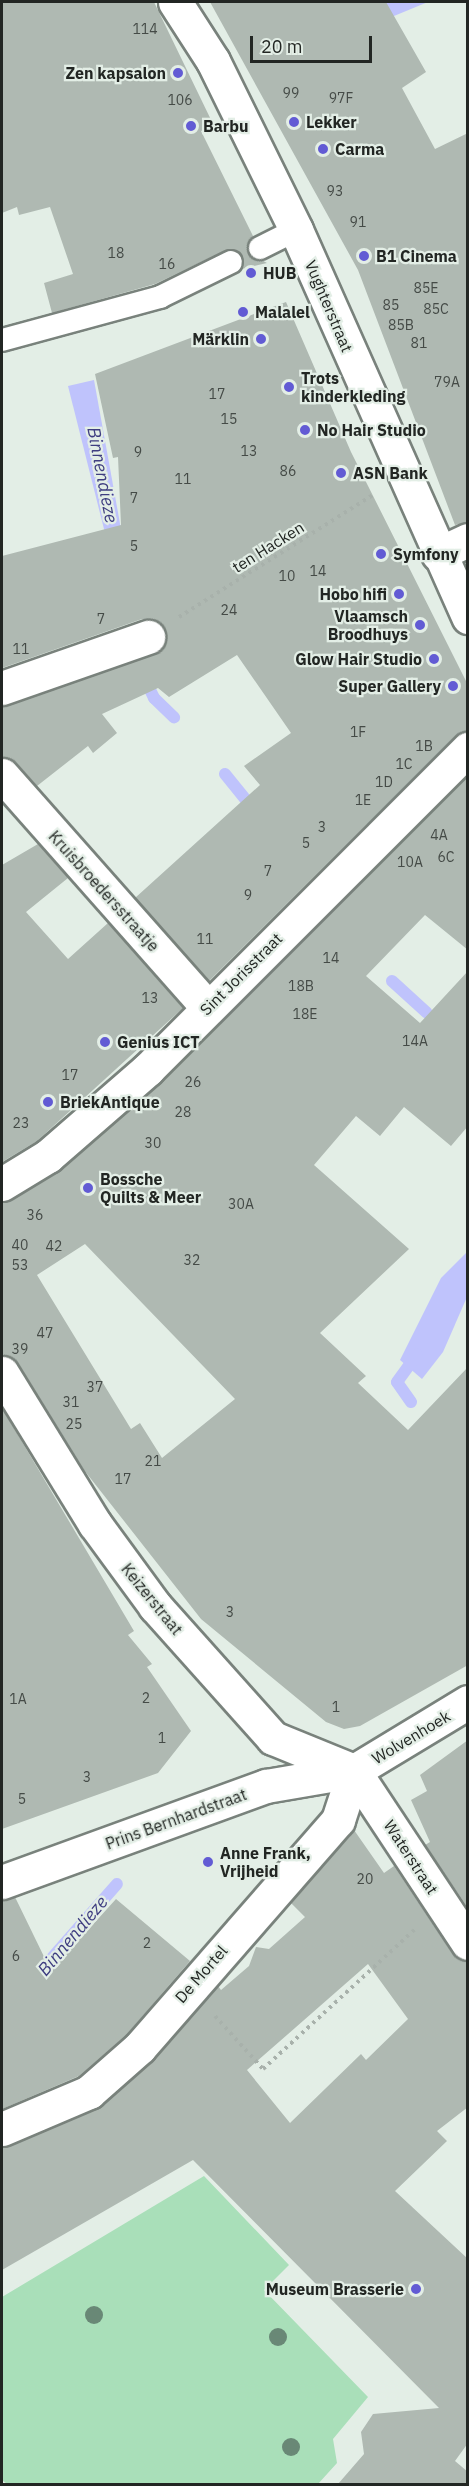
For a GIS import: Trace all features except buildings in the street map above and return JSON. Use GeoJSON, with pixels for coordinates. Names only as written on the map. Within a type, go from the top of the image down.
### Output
{"type":"FeatureCollection","features":[{"type":"Feature","properties":{"kind":"street","name":"Vughterstraat"},"geometry":{"type":"LineString","coordinates":[[175,2],[213,61],[297,230],[401,477],[468,617]]}},
{"type":"Feature","properties":{"kind":"street"},"geometry":{"type":"LineString","coordinates":[[438,554],[468,540]]}},
{"type":"Feature","properties":{"kind":"street"},"geometry":{"type":"LineString","coordinates":[[2,688],[148,637]]}},
{"type":"Feature","properties":{"kind":"street","name":"Sint Jorisstraat"},"geometry":{"type":"LineString","coordinates":[[2,1184],[48,1156],[148,1069],[207,1007],[468,748]]}},
{"type":"Feature","properties":{"kind":"street","name":"Kruisbroedersstraatje"},"geometry":{"type":"LineString","coordinates":[[2,775],[207,1007]]}},
{"type":"Feature","properties":{"kind":"street","name":"Keizerstraat"},"geometry":{"type":"LineString","coordinates":[[2,1373],[95,1524],[155,1606],[273,1738],[354,1771]]}},
{"type":"Feature","properties":{"kind":"street","name":"Wolvenhoek"},"geometry":{"type":"LineString","coordinates":[[354,1771],[468,1702]]}},
{"type":"Feature","properties":{"kind":"street","name":"Prins Bernhardstraat"},"geometry":{"type":"LineString","coordinates":[[2,1882],[266,1786],[354,1771]]}},
{"type":"Feature","properties":{"kind":"street","name":"Waterstraat"},"geometry":{"type":"LineString","coordinates":[[354,1771],[468,1942]]}},
{"type":"Feature","properties":{"kind":"street","name":"De Mortel"},"geometry":{"type":"LineString","coordinates":[[2,2129],[89,2092],[140,2047],[194,1982],[338,1820],[354,1771]]}},
{"type":"Feature","properties":{"kind":"lane"},"geometry":{"type":"LineString","coordinates":[[260,248],[297,230]]}},
{"type":"Feature","properties":{"kind":"lane"},"geometry":{"type":"LineString","coordinates":[[2,340],[160,297],[231,262]]}},
{"type":"Feature","properties":{"kind":"path","name":"ten Hacken"},"geometry":{"type":"LineString","coordinates":[[148,637],[401,477]]}},
{"type":"Feature","properties":{"kind":"path"},"geometry":{"type":"LineString","coordinates":[[194,1982],[263,2068],[442,1904]]}},
{"type":"Feature","properties":{"kind":"green space"},"geometry":{"type":"Polygon","coordinates":[[[204,2176],[289,2265],[264,2290],[368,2397],[333,2439],[337,2463],[318,2484],[7,2484],[2,2480],[2,2297],[204,2176]]]}},
{"type":"Feature","properties":{"kind":"water"},"geometry":{"type":"Polygon","coordinates":[[[338,2],[428,2],[355,32],[338,2]]]}},
{"type":"Feature","properties":{"kind":"water"},"geometry":{"type":"Polygon","coordinates":[[[94,380],[121,529],[105,533],[68,386],[94,380]]]}},
{"type":"Feature","properties":{"kind":"water"},"geometry":{"type":"Polygon","coordinates":[[[467,1252],[467,1297],[443,1352],[422,1379],[400,1360],[441,1278],[467,1252]]]}},
{"type":"Feature","properties":{"kind":"waterway","name":"Binnendieze"},"geometry":{"type":"LineString","coordinates":[[132,652],[154,698],[174,717]]}},
{"type":"Feature","properties":{"kind":"waterway","name":"Binnendieze"},"geometry":{"type":"LineString","coordinates":[[225,774],[254,810]]}},
{"type":"Feature","properties":{"kind":"waterway","name":"Binnendieze"},"geometry":{"type":"LineString","coordinates":[[392,981],[427,1013]]}},
{"type":"Feature","properties":{"kind":"waterway","name":"Binnendieze"},"geometry":{"type":"LineString","coordinates":[[411,1402],[397,1382],[417,1354]]}},
{"type":"Feature","properties":{"kind":"waterway","name":"Binnendieze"},"geometry":{"type":"LineString","coordinates":[[37,1975],[117,1884]]}},
{"type":"Feature","properties":{"kind":"place","name":"Zen kapsalon"},"geometry":{"type":"Point","coordinates":[178,73]}},
{"type":"Feature","properties":{"kind":"place","name":"Lekker"},"geometry":{"type":"Point","coordinates":[294,122]}},
{"type":"Feature","properties":{"kind":"place","name":"Barbu"},"geometry":{"type":"Point","coordinates":[191,126]}},
{"type":"Feature","properties":{"kind":"place","name":"Carma"},"geometry":{"type":"Point","coordinates":[323,149]}},
{"type":"Feature","properties":{"kind":"place","name":"B1 Cinema"},"geometry":{"type":"Point","coordinates":[364,256]}},
{"type":"Feature","properties":{"kind":"place","name":"HUB"},"geometry":{"type":"Point","coordinates":[251,273]}},
{"type":"Feature","properties":{"kind":"place","name":"Malalel"},"geometry":{"type":"Point","coordinates":[243,312]}},
{"type":"Feature","properties":{"kind":"place","name":"Märklin"},"geometry":{"type":"Point","coordinates":[261,339]}},
{"type":"Feature","properties":{"kind":"place","name":"Trots kinderkleding"},"geometry":{"type":"Point","coordinates":[289,387]}},
{"type":"Feature","properties":{"kind":"place","name":"No Hair Studio"},"geometry":{"type":"Point","coordinates":[305,430]}},
{"type":"Feature","properties":{"kind":"place","name":"ASN Bank"},"geometry":{"type":"Point","coordinates":[341,473]}},
{"type":"Feature","properties":{"kind":"place","name":"Symfony"},"geometry":{"type":"Point","coordinates":[381,554]}},
{"type":"Feature","properties":{"kind":"place","name":"Hobo hifi"},"geometry":{"type":"Point","coordinates":[399,594]}},
{"type":"Feature","properties":{"kind":"place","name":"Vlaamsch Broodhuys"},"geometry":{"type":"Point","coordinates":[420,625]}},
{"type":"Feature","properties":{"kind":"place","name":"Glow Hair Studio"},"geometry":{"type":"Point","coordinates":[434,659]}},
{"type":"Feature","properties":{"kind":"place","name":"Super Gallery"},"geometry":{"type":"Point","coordinates":[453,686]}},
{"type":"Feature","properties":{"kind":"place","name":"Genius ICT"},"geometry":{"type":"Point","coordinates":[105,1042]}},
{"type":"Feature","properties":{"kind":"place","name":"BriekAntique"},"geometry":{"type":"Point","coordinates":[48,1102]}},
{"type":"Feature","properties":{"kind":"place","name":"Bossche Quilts & Meer"},"geometry":{"type":"Point","coordinates":[88,1188]}},
{"type":"Feature","properties":{"kind":"place","name":"Anne Frank, Vrijheid"},"geometry":{"type":"Point","coordinates":[208,1862]}},
{"type":"Feature","properties":{"kind":"place","name":"Museum Brasserie"},"geometry":{"type":"Point","coordinates":[416,2289]}}]}
